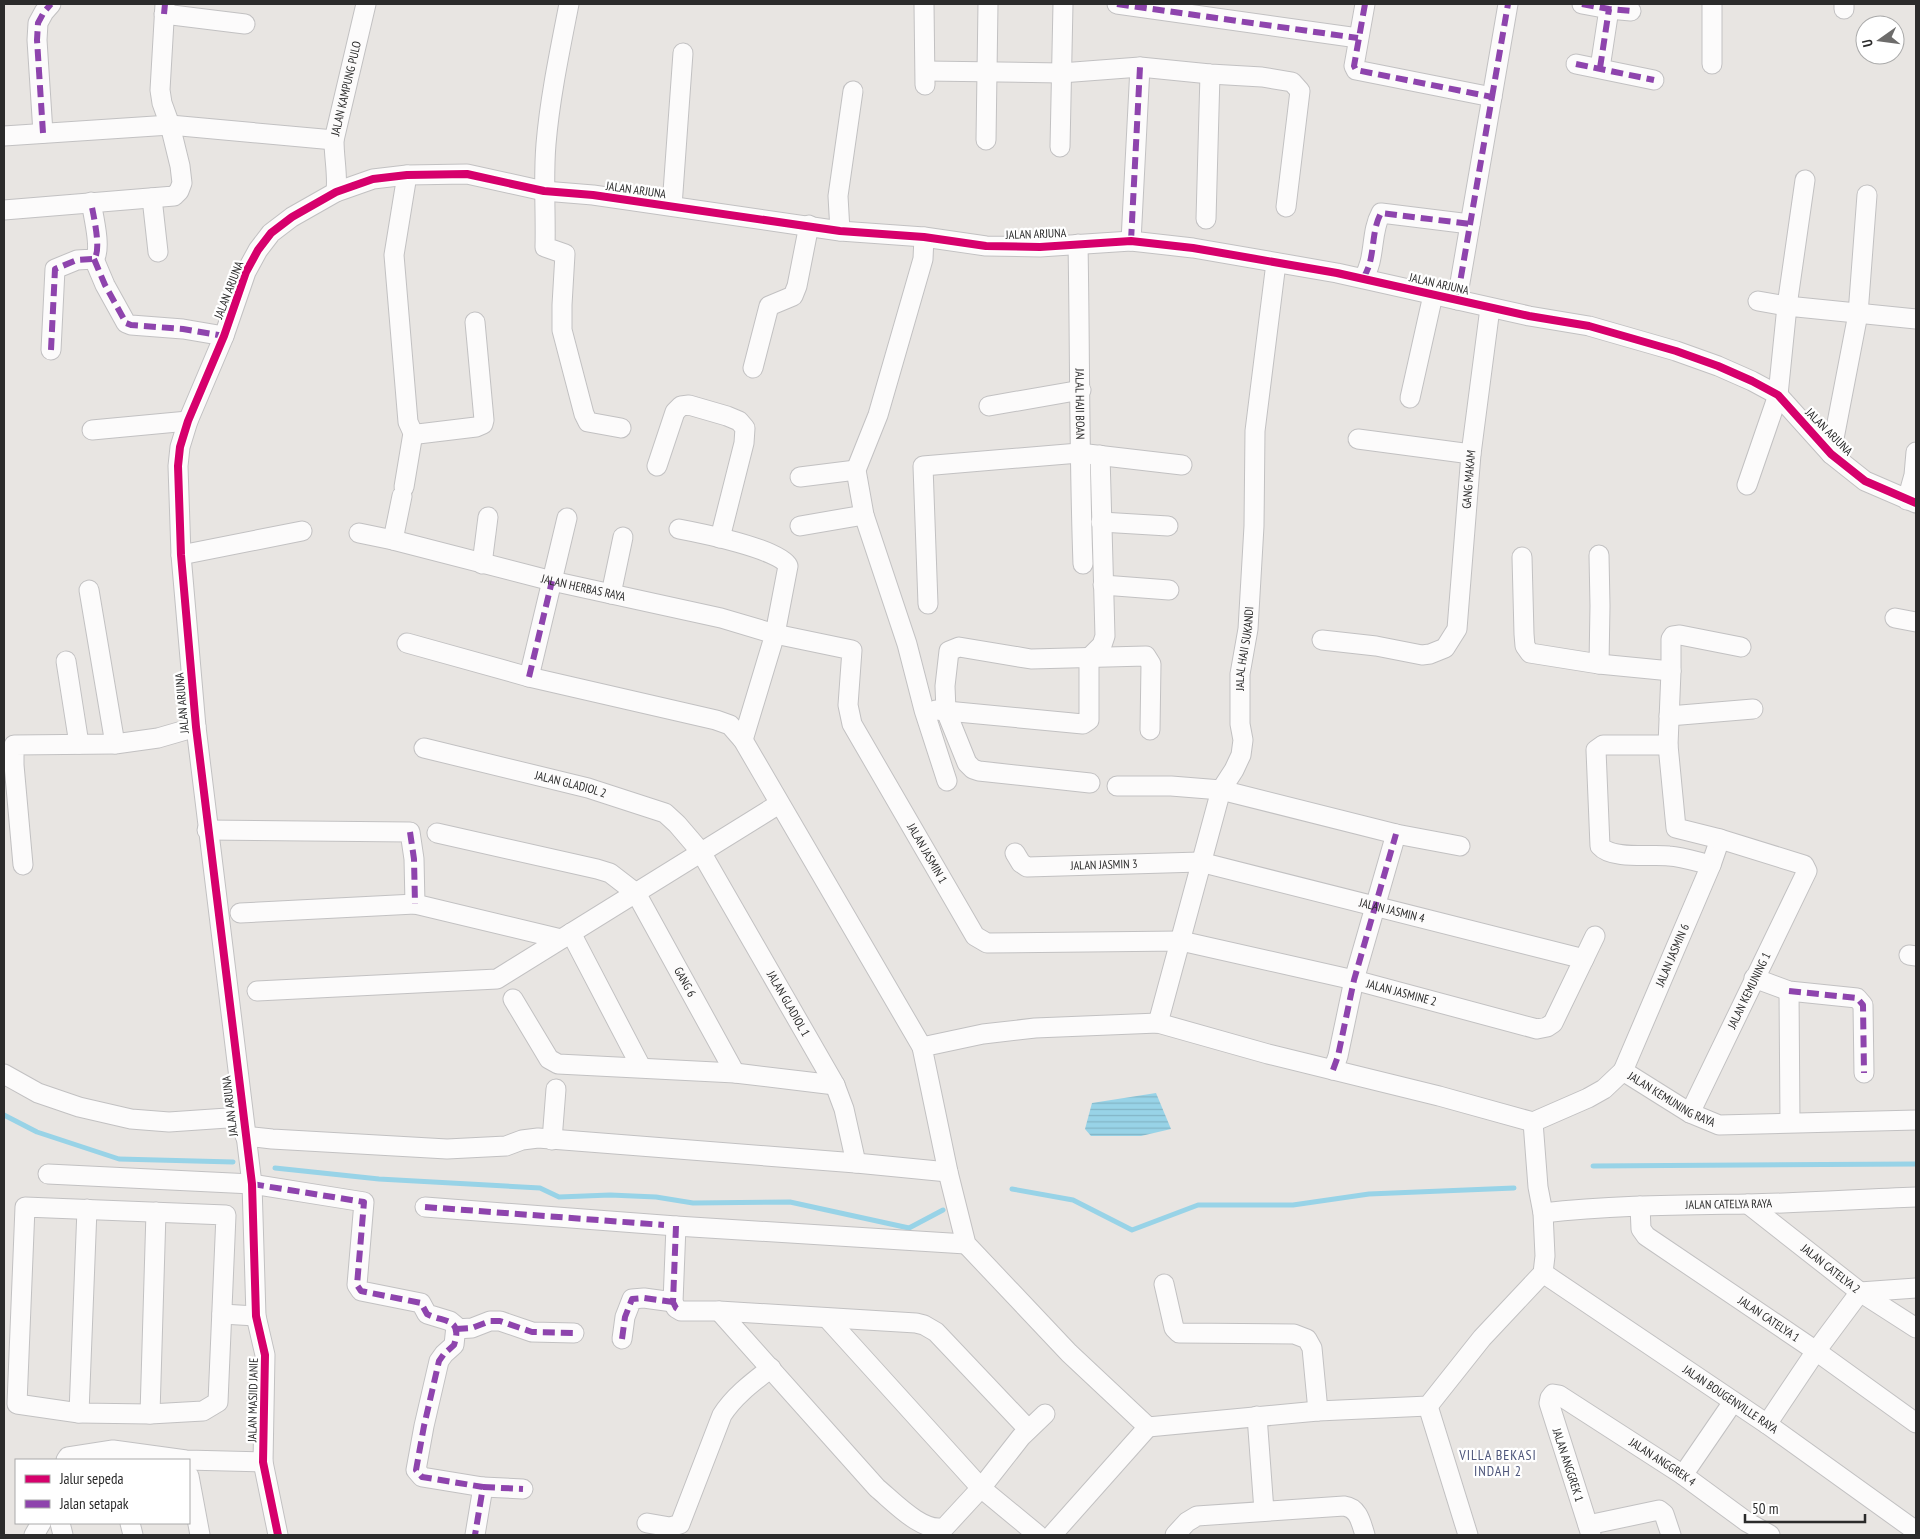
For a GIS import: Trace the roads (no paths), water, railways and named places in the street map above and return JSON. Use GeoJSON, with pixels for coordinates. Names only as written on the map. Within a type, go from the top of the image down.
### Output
{"type":"FeatureCollection","features":[{"type":"Feature","properties":{"kind":"street"},"geometry":{"type":"LineString","coordinates":[[43,133],[37,40],[38,22],[51,4]]}},
{"type":"Feature","properties":{"kind":"street","name":"JALAN KAMPUNG PULO"},"geometry":{"type":"LineString","coordinates":[[341,185],[334,158],[334,140],[366,4]]}},
{"type":"Feature","properties":{"kind":"street"},"geometry":{"type":"LineString","coordinates":[[569,4],[550,104],[544,191],[547,207],[545,247],[565,254],[562,330],[584,414],[588,422],[621,428]]}},
{"type":"Feature","properties":{"kind":"street"},"geometry":{"type":"LineString","coordinates":[[924,4],[925,78],[987,71],[1061,73],[1140,67],[1262,77],[1292,82],[1300,91],[1286,207]]}},
{"type":"Feature","properties":{"kind":"street"},"geometry":{"type":"LineString","coordinates":[[986,140],[988,4]]}},
{"type":"Feature","properties":{"kind":"street"},"geometry":{"type":"LineString","coordinates":[[1060,147],[1063,4]]}},
{"type":"Feature","properties":{"kind":"street"},"geometry":{"type":"LineString","coordinates":[[1117,4],[1358,38]]}},
{"type":"Feature","properties":{"kind":"street"},"geometry":{"type":"LineString","coordinates":[[1365,4],[1354,66],[1356,70],[1492,97]]}},
{"type":"Feature","properties":{"kind":"street"},"geometry":{"type":"LineString","coordinates":[[1457,300],[1508,4]]}},
{"type":"Feature","properties":{"kind":"street"},"geometry":{"type":"LineString","coordinates":[[1582,4],[1631,11]]}},
{"type":"Feature","properties":{"kind":"street"},"geometry":{"type":"LineString","coordinates":[[1712,4],[1712,64]]}},
{"type":"Feature","properties":{"kind":"street"},"geometry":{"type":"LineString","coordinates":[[4,210],[174,196],[179,191],[182,183],[170,125],[162,103],[160,90],[164,9],[245,24]]}},
{"type":"Feature","properties":{"kind":"street"},"geometry":{"type":"LineString","coordinates":[[1600,68],[1609,9]]}},
{"type":"Feature","properties":{"kind":"street"},"geometry":{"type":"LineString","coordinates":[[672,206],[683,53]]}},
{"type":"Feature","properties":{"kind":"street"},"geometry":{"type":"LineString","coordinates":[[1576,64],[1654,80]]}},
{"type":"Feature","properties":{"kind":"street"},"geometry":{"type":"LineString","coordinates":[[1131,241],[1140,67]]}},
{"type":"Feature","properties":{"kind":"street"},"geometry":{"type":"LineString","coordinates":[[1206,218],[1210,74]]}},
{"type":"Feature","properties":{"kind":"street"},"geometry":{"type":"LineString","coordinates":[[840,231],[838,196],[853,91]]}},
{"type":"Feature","properties":{"kind":"street"},"geometry":{"type":"LineString","coordinates":[[4,136],[170,125],[334,140]]}},
{"type":"Feature","properties":{"kind":"street"},"geometry":{"type":"LineString","coordinates":[[393,540],[413,433],[408,422],[394,255],[407,174]]}},
{"type":"Feature","properties":{"kind":"street","name":"JALAN ARJUNA"},"geometry":{"type":"LineString","coordinates":[[251,1180],[196,728],[181,555],[178,466],[180,447],[188,421],[224,336],[246,272],[258,250],[271,234],[292,217],[341,185],[407,174],[467,174],[544,191],[592,195],[840,231],[924,237],[986,246],[1040,248],[1131,241],[1193,248],[1363,278],[1490,308],[1589,326],[1676,351],[1743,377],[1778,395],[1831,454],[1865,481],[1912,502]]}},
{"type":"Feature","properties":{"kind":"street"},"geometry":{"type":"LineString","coordinates":[[1747,485],[1778,395],[1787,306],[1805,180]]}},
{"type":"Feature","properties":{"kind":"street"},"geometry":{"type":"LineString","coordinates":[[1831,454],[1858,314],[1867,195]]}},
{"type":"Feature","properties":{"kind":"street"},"geometry":{"type":"LineString","coordinates":[[152,198],[158,252]]}},
{"type":"Feature","properties":{"kind":"street"},"geometry":{"type":"LineString","coordinates":[[91,202],[97,240],[97,254],[94,259]]}},
{"type":"Feature","properties":{"kind":"street"},"geometry":{"type":"LineString","coordinates":[[1363,278],[1369,270],[1376,222],[1381,214],[1470,224]]}},
{"type":"Feature","properties":{"kind":"street"},"geometry":{"type":"LineString","coordinates":[[753,368],[769,306],[793,296],[797,286],[809,226]]}},
{"type":"Feature","properties":{"kind":"street"},"geometry":{"type":"LineString","coordinates":[[924,237],[923,259],[878,415],[856,470],[864,515],[907,644],[935,710],[967,763],[973,769],[1090,783]]}},
{"type":"Feature","properties":{"kind":"street","name":"JALAL HAJI BOAN"},"geometry":{"type":"LineString","coordinates":[[1078,244],[1081,390],[1079,453],[1083,564]]}},
{"type":"Feature","properties":{"kind":"street"},"geometry":{"type":"LineString","coordinates":[[94,259],[105,285],[126,323],[131,325],[183,328],[224,336]]}},
{"type":"Feature","properties":{"kind":"street"},"geometry":{"type":"LineString","coordinates":[[51,350],[55,269],[77,260],[94,259]]}},
{"type":"Feature","properties":{"kind":"street","name":"JALAL HAJI SUKANDI"},"geometry":{"type":"LineString","coordinates":[[1158,1023],[1221,790],[1241,755],[1243,740],[1240,724],[1240,674],[1248,629],[1254,526],[1255,431],[1276,263]]}},
{"type":"Feature","properties":{"kind":"street"},"geometry":{"type":"LineString","coordinates":[[1410,398],[1433,295]]}},
{"type":"Feature","properties":{"kind":"street"},"geometry":{"type":"LineString","coordinates":[[1758,301],[1787,306],[1916,320]]}},
{"type":"Feature","properties":{"kind":"street","name":"GANG MAKAM"},"geometry":{"type":"LineString","coordinates":[[1322,640],[1376,646],[1422,655],[1445,648],[1457,629],[1470,454],[1490,308]]}},
{"type":"Feature","properties":{"kind":"street"},"geometry":{"type":"LineString","coordinates":[[413,433],[476,427],[483,424],[475,322]]}},
{"type":"Feature","properties":{"kind":"street"},"geometry":{"type":"LineString","coordinates":[[989,406],[1081,390]]}},
{"type":"Feature","properties":{"kind":"street"},"geometry":{"type":"LineString","coordinates":[[656,466],[675,412],[680,406],[694,407],[740,421],[745,428],[744,443],[720,538]]}},
{"type":"Feature","properties":{"kind":"street"},"geometry":{"type":"LineString","coordinates":[[92,430],[188,421]]}},
{"type":"Feature","properties":{"kind":"street"},"geometry":{"type":"LineString","coordinates":[[1358,438],[1470,454]]}},
{"type":"Feature","properties":{"kind":"street"},"geometry":{"type":"LineString","coordinates":[[1912,502],[1916,452]]}},
{"type":"Feature","properties":{"kind":"street"},"geometry":{"type":"LineString","coordinates":[[928,604],[921,468],[923,466],[1079,453],[1182,465]]}},
{"type":"Feature","properties":{"kind":"street"},"geometry":{"type":"LineString","coordinates":[[935,710],[1086,723],[1090,719],[1089,658],[1102,645],[1105,636],[1100,454]]}},
{"type":"Feature","properties":{"kind":"street"},"geometry":{"type":"LineString","coordinates":[[800,477],[856,470]]}},
{"type":"Feature","properties":{"kind":"street"},"geometry":{"type":"LineString","coordinates":[[800,526],[864,515]]}},
{"type":"Feature","properties":{"kind":"street"},"geometry":{"type":"LineString","coordinates":[[482,564],[488,517]]}},
{"type":"Feature","properties":{"kind":"street"},"geometry":{"type":"LineString","coordinates":[[529,677],[567,518]]}},
{"type":"Feature","properties":{"kind":"street"},"geometry":{"type":"LineString","coordinates":[[1101,522],[1168,526]]}},
{"type":"Feature","properties":{"kind":"street"},"geometry":{"type":"LineString","coordinates":[[680,529],[720,538],[776,555],[786,561],[788,572],[775,634],[742,740]]}},
{"type":"Feature","properties":{"kind":"street"},"geometry":{"type":"LineString","coordinates":[[181,555],[302,532]]}},
{"type":"Feature","properties":{"kind":"street","name":"JALAN HERBAS RAYA"},"geometry":{"type":"LineString","coordinates":[[359,534],[393,540],[552,581],[721,618],[775,634]]}},
{"type":"Feature","properties":{"kind":"street"},"geometry":{"type":"LineString","coordinates":[[611,594],[623,537]]}},
{"type":"Feature","properties":{"kind":"street"},"geometry":{"type":"LineString","coordinates":[[1598,664],[1600,614],[1599,555]]}},
{"type":"Feature","properties":{"kind":"street"},"geometry":{"type":"LineString","coordinates":[[1522,557],[1524,634],[1527,650],[1533,655],[1671,671]]}},
{"type":"Feature","properties":{"kind":"street"},"geometry":{"type":"LineString","coordinates":[[1103,585],[1169,590]]}},
{"type":"Feature","properties":{"kind":"street"},"geometry":{"type":"LineString","coordinates":[[89,590],[115,744]]}},
{"type":"Feature","properties":{"kind":"street"},"geometry":{"type":"LineString","coordinates":[[1895,618],[1916,622]]}},
{"type":"Feature","properties":{"kind":"street","name":"JALAN JASMIN 1"},"geometry":{"type":"LineString","coordinates":[[775,634],[852,650],[848,705],[852,724],[978,938],[987,943],[1181,941]]}},
{"type":"Feature","properties":{"kind":"street"},"geometry":{"type":"LineString","coordinates":[[1670,856],[1676,828],[1668,745],[1671,671],[1670,641],[1673,636],[1680,635],[1741,647]]}},
{"type":"Feature","properties":{"kind":"street"},"geometry":{"type":"LineString","coordinates":[[407,643],[529,677],[725,722],[734,729],[922,1046],[948,1172],[966,1244],[1069,1353],[1148,1427]]}},
{"type":"Feature","properties":{"kind":"street"},"geometry":{"type":"LineString","coordinates":[[947,781],[935,710],[949,651],[959,646],[1031,659],[1144,656],[1149,660],[1150,730]]}},
{"type":"Feature","properties":{"kind":"street"},"geometry":{"type":"LineString","coordinates":[[66,661],[79,744]]}},
{"type":"Feature","properties":{"kind":"street"},"geometry":{"type":"LineString","coordinates":[[1669,716],[1753,710]]}},
{"type":"Feature","properties":{"kind":"street"},"geometry":{"type":"LineString","coordinates":[[23,866],[14,765],[9,746],[115,744],[158,738],[196,728]]}},
{"type":"Feature","properties":{"kind":"street"},"geometry":{"type":"LineString","coordinates":[[1668,745],[1603,745],[1598,748],[1596,752],[1601,848],[1627,855],[1670,856],[1711,865]]}},
{"type":"Feature","properties":{"kind":"street","name":"JALAN GLADIOL 2"},"geometry":{"type":"LineString","coordinates":[[424,748],[588,788],[665,813],[678,824],[701,852]]}},
{"type":"Feature","properties":{"kind":"street"},"geometry":{"type":"LineString","coordinates":[[1117,786],[1171,786],[1221,790],[1396,834],[1460,846]]}},
{"type":"Feature","properties":{"kind":"street"},"geometry":{"type":"LineString","coordinates":[[257,991],[497,979],[779,804]]}},
{"type":"Feature","properties":{"kind":"street"},"geometry":{"type":"LineString","coordinates":[[1676,828],[1720,839]]}},
{"type":"Feature","properties":{"kind":"street"},"geometry":{"type":"LineString","coordinates":[[207,830],[410,832],[414,859],[414,904]]}},
{"type":"Feature","properties":{"kind":"street"},"geometry":{"type":"LineString","coordinates":[[437,833],[597,868],[610,873],[636,892]]}},
{"type":"Feature","properties":{"kind":"street"},"geometry":{"type":"LineString","coordinates":[[1333,1070],[1338,1056],[1354,980],[1396,834]]}},
{"type":"Feature","properties":{"kind":"street","name":"JALAN JASMIN 6"},"geometry":{"type":"LineString","coordinates":[[1624,1071],[1711,865],[1720,839]]}},
{"type":"Feature","properties":{"kind":"street","name":"JALAN KEMUNING 1"},"geometry":{"type":"LineString","coordinates":[[1690,1113],[1754,978],[1807,873],[1804,865],[1720,839]]}},
{"type":"Feature","properties":{"kind":"street","name":"JALAN GLADIOL 1"},"geometry":{"type":"LineString","coordinates":[[701,852],[840,1096],[856,1163]]}},
{"type":"Feature","properties":{"kind":"street","name":"JALAN JASMIN 3"},"geometry":{"type":"LineString","coordinates":[[1015,853],[1021,863],[1027,867],[1200,862]]}},
{"type":"Feature","properties":{"kind":"street","name":"JALAN JASMIN 4"},"geometry":{"type":"LineString","coordinates":[[1200,862],[1584,959]]}},
{"type":"Feature","properties":{"kind":"street","name":"GANG 6"},"geometry":{"type":"LineString","coordinates":[[636,892],[735,1073]]}},
{"type":"Feature","properties":{"kind":"street"},"geometry":{"type":"LineString","coordinates":[[240,913],[414,904],[566,936],[641,1067]]}},
{"type":"Feature","properties":{"kind":"street","name":"JALAN JASMINE 2"},"geometry":{"type":"LineString","coordinates":[[1181,941],[1354,980],[1541,1029],[1553,1023],[1595,936]]}},
{"type":"Feature","properties":{"kind":"street"},"geometry":{"type":"LineString","coordinates":[[1754,978],[1789,991],[1857,998],[1860,1000],[1863,1005],[1864,1073]]}},
{"type":"Feature","properties":{"kind":"street"},"geometry":{"type":"LineString","coordinates":[[1789,991],[1790,1122]]}},
{"type":"Feature","properties":{"kind":"street"},"geometry":{"type":"LineString","coordinates":[[512,999],[554,1063],[735,1073],[834,1086]]}},
{"type":"Feature","properties":{"kind":"street"},"geometry":{"type":"LineString","coordinates":[[922,1046],[983,1034],[1035,1028],[1158,1023],[1268,1054],[1439,1096],[1533,1122],[1538,1187],[1543,1213],[1545,1256],[1543,1273],[1482,1338],[1428,1406],[1318,1411],[1148,1427],[1052,1535]]}},
{"type":"Feature","properties":{"kind":"street","name":"JALAN KEMUNING RAYA"},"geometry":{"type":"LineString","coordinates":[[1533,1122],[1588,1098],[1604,1089],[1624,1071],[1690,1113],[1713,1124],[1725,1126],[1790,1122],[1916,1120]]}},
{"type":"Feature","properties":{"kind":"street"},"geometry":{"type":"LineString","coordinates":[[4,1074],[38,1093],[131,1119],[169,1122],[272,1139],[447,1149],[506,1146],[529,1139],[552,1140],[856,1163],[948,1172]]}},
{"type":"Feature","properties":{"kind":"street"},"geometry":{"type":"LineString","coordinates":[[552,1140],[556,1089]]}},
{"type":"Feature","properties":{"kind":"street"},"geometry":{"type":"LineString","coordinates":[[48,1174],[251,1180],[364,1202],[358,1289],[421,1303],[427,1314],[450,1321],[455,1324],[456,1329],[454,1345],[439,1361],[416,1470],[422,1477],[483,1487],[523,1489]]}},
{"type":"Feature","properties":{"kind":"street","name":"JALAN MASJID JANIE"},"geometry":{"type":"LineString","coordinates":[[251,1180],[256,1316],[265,1355],[263,1462],[278,1535]]}},
{"type":"Feature","properties":{"kind":"street","name":"JALAN CATELYA RAYA"},"geometry":{"type":"LineString","coordinates":[[1543,1213],[1588,1207],[1696,1203],[1748,1204],[1916,1197]]}},
{"type":"Feature","properties":{"kind":"street","name":"JALAN CATELYA 2"},"geometry":{"type":"LineString","coordinates":[[1748,1204],[1860,1292],[1916,1328]]}},
{"type":"Feature","properties":{"kind":"street","name":"JALAN CATELYA 1"},"geometry":{"type":"LineString","coordinates":[[1640,1206],[1641,1229],[1646,1236],[1816,1351],[1916,1423]]}},
{"type":"Feature","properties":{"kind":"street"},"geometry":{"type":"LineString","coordinates":[[25,1207],[156,1212],[226,1215],[218,1402],[203,1411],[150,1414],[78,1413],[17,1404],[25,1207]]}},
{"type":"Feature","properties":{"kind":"street"},"geometry":{"type":"LineString","coordinates":[[425,1207],[676,1226],[966,1244]]}},
{"type":"Feature","properties":{"kind":"street"},"geometry":{"type":"LineString","coordinates":[[78,1413],[87,1209]]}},
{"type":"Feature","properties":{"kind":"street"},"geometry":{"type":"LineString","coordinates":[[150,1414],[156,1212]]}},
{"type":"Feature","properties":{"kind":"street"},"geometry":{"type":"LineString","coordinates":[[676,1226],[673,1302],[676,1308],[681,1311],[719,1311],[916,1323],[936,1332],[1028,1430]]}},
{"type":"Feature","properties":{"kind":"street","name":"JALAN BOUGENVILLE RAYA"},"geometry":{"type":"LineString","coordinates":[[1543,1273],[1767,1424],[1916,1531]]}},
{"type":"Feature","properties":{"kind":"street"},"geometry":{"type":"LineString","coordinates":[[1164,1284],[1174,1328],[1179,1333],[1294,1334],[1307,1339],[1312,1348],[1318,1411]]}},
{"type":"Feature","properties":{"kind":"street"},"geometry":{"type":"LineString","coordinates":[[1767,1424],[1816,1351],[1860,1292],[1916,1288]]}},
{"type":"Feature","properties":{"kind":"street"},"geometry":{"type":"LineString","coordinates":[[622,1339],[632,1300],[644,1298],[673,1302]]}},
{"type":"Feature","properties":{"kind":"street"},"geometry":{"type":"LineString","coordinates":[[719,1311],[877,1488],[905,1512],[928,1527],[939,1529],[945,1527],[981,1488],[1028,1430],[1045,1414]]}},
{"type":"Feature","properties":{"kind":"street"},"geometry":{"type":"LineString","coordinates":[[222,1314],[256,1316]]}},
{"type":"Feature","properties":{"kind":"street"},"geometry":{"type":"LineString","coordinates":[[827,1318],[981,1488],[1038,1535]]}},
{"type":"Feature","properties":{"kind":"street"},"geometry":{"type":"LineString","coordinates":[[456,1329],[472,1328],[490,1320],[500,1321],[532,1332],[574,1333]]}},
{"type":"Feature","properties":{"kind":"street"},"geometry":{"type":"LineString","coordinates":[[647,1523],[670,1527],[680,1524],[722,1415],[740,1393],[771,1368]]}},
{"type":"Feature","properties":{"kind":"street","name":"JALAN ANGGREK 4"},"geometry":{"type":"LineString","coordinates":[[1551,1395],[1559,1395],[1683,1474],[1750,1528],[1770,1535]]}},
{"type":"Feature","properties":{"kind":"street","name":"JALAN ANGGREK 1"},"geometry":{"type":"LineString","coordinates":[[1551,1395],[1549,1403],[1589,1530]]}},
{"type":"Feature","properties":{"kind":"street"},"geometry":{"type":"LineString","coordinates":[[1683,1474],[1733,1402]]}},
{"type":"Feature","properties":{"kind":"street"},"geometry":{"type":"LineString","coordinates":[[1428,1406],[1468,1535]]}},
{"type":"Feature","properties":{"kind":"street"},"geometry":{"type":"LineString","coordinates":[[1257,1416],[1264,1511]]}},
{"type":"Feature","properties":{"kind":"street"},"geometry":{"type":"LineString","coordinates":[[67,1459],[68,1457],[114,1455],[172,1459]]}},
{"type":"Feature","properties":{"kind":"street"},"geometry":{"type":"LineString","coordinates":[[190,1460],[263,1462]]}},
{"type":"Feature","properties":{"kind":"street"},"geometry":{"type":"LineString","coordinates":[[190,1481],[200,1535]]}},
{"type":"Feature","properties":{"kind":"street"},"geometry":{"type":"LineString","coordinates":[[475,1535],[483,1487]]}},
{"type":"Feature","properties":{"kind":"street"},"geometry":{"type":"LineString","coordinates":[[1175,1535],[1187,1522],[1197,1516],[1350,1507],[1357,1512],[1365,1535]]}},
{"type":"Feature","properties":{"kind":"street"},"geometry":{"type":"LineString","coordinates":[[1589,1530],[1659,1510],[1664,1514],[1671,1535]]}},
{"type":"Feature","properties":{"kind":"street"},"geometry":{"type":"LineString","coordinates":[[34,1535],[40,1524]]}},
{"type":"Feature","properties":{"kind":"water"},"geometry":{"type":"Polygon","coordinates":[[[1156,1093],[1171,1129],[1141,1136],[1091,1136],[1085,1129],[1092,1103],[1156,1093]]]}},
{"type":"Feature","properties":{"kind":"waterway"},"geometry":{"type":"LineString","coordinates":[[4,1115],[37,1132],[119,1159],[233,1162]]}},
{"type":"Feature","properties":{"kind":"waterway"},"geometry":{"type":"LineString","coordinates":[[1593,1166],[1916,1164]]}},
{"type":"Feature","properties":{"kind":"waterway"},"geometry":{"type":"LineString","coordinates":[[275,1168],[379,1179],[540,1188],[559,1197],[610,1195],[656,1197],[693,1203],[790,1202],[909,1228],[943,1210]]}},
{"type":"Feature","properties":{"kind":"waterway"},"geometry":{"type":"LineString","coordinates":[[1012,1189],[1073,1200],[1132,1230],[1198,1205],[1293,1205],[1369,1194],[1514,1188]]}},
{"type":"Feature","properties":{"kind":"district","name":"VILLA BEKASI INDAH 2"},"geometry":{"type":"Point","coordinates":[1498,1464]}}]}
